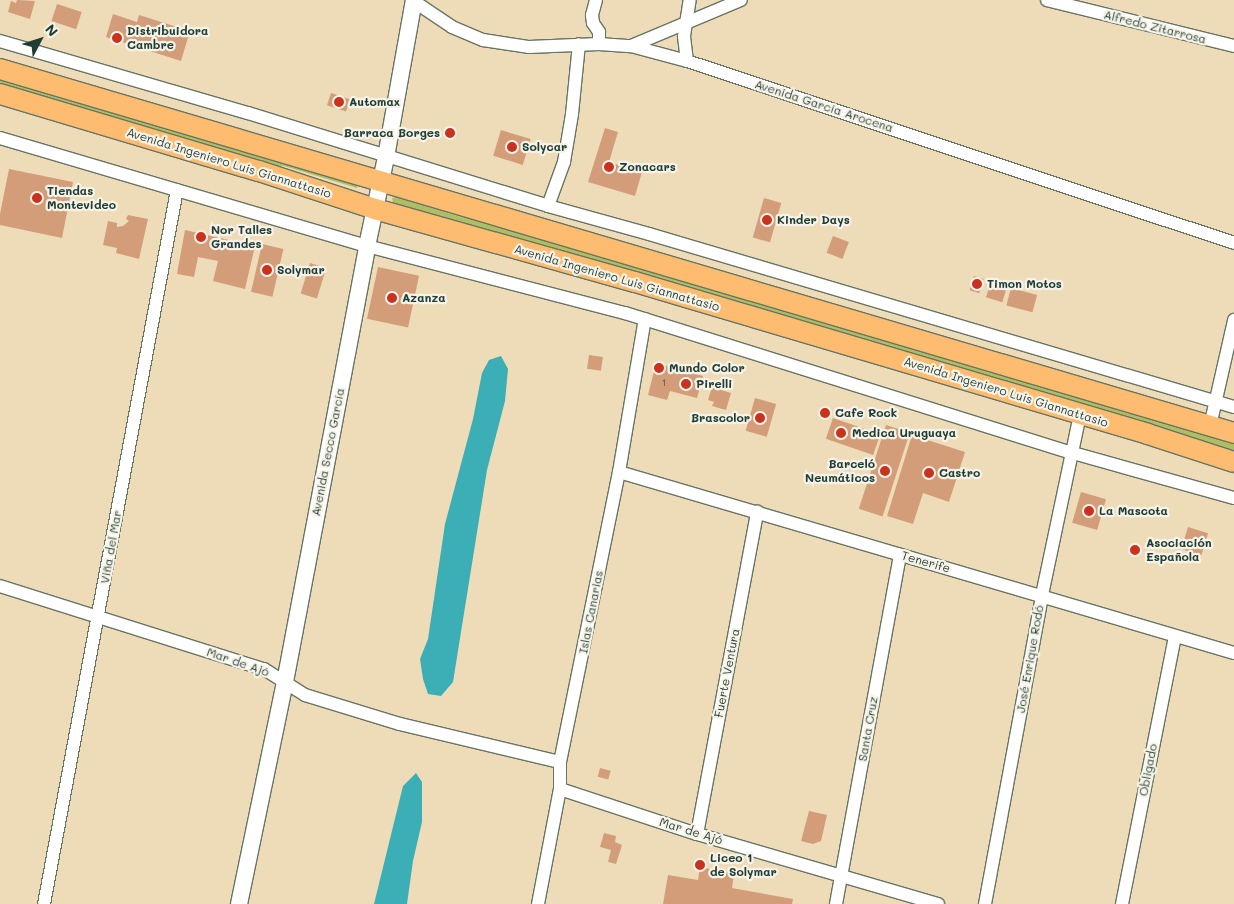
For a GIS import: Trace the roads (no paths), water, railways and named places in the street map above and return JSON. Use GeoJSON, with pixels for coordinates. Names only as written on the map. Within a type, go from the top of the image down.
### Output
{"type":"FeatureCollection","features":[{"type":"Feature","properties":{"kind":"main road","name":"Avenida Ingeniero Luis Giannattasio"},"geometry":{"type":"LineString","coordinates":[[0,68],[1234,433]]}},
{"type":"Feature","properties":{"kind":"main road","name":"Avenida Ingeniero Luis Giannattasio"},"geometry":{"type":"LineString","coordinates":[[0,94],[259,170],[375,209],[644,285],[1148,434],[1234,462]]}},
{"type":"Feature","properties":{"kind":"street","name":"Avenida García Arocena"},"geometry":{"type":"LineString","coordinates":[[413,0],[452,27],[483,40],[529,47],[579,44],[631,46],[687,61],[1234,243]]}},
{"type":"Feature","properties":{"kind":"street","name":"Avenida Secco García"},"geometry":{"type":"LineString","coordinates":[[240,904],[285,682],[367,246],[386,158],[413,0]]}},
{"type":"Feature","properties":{"kind":"street"},"geometry":{"type":"LineString","coordinates":[[596,0],[592,15],[593,23],[599,32],[599,44]]}},
{"type":"Feature","properties":{"kind":"street"},"geometry":{"type":"LineString","coordinates":[[687,61],[684,36],[690,0]]}},
{"type":"Feature","properties":{"kind":"street"},"geometry":{"type":"LineString","coordinates":[[631,46],[741,0]]}},
{"type":"Feature","properties":{"kind":"street","name":"Alfredo Zitarrosa"},"geometry":{"type":"LineString","coordinates":[[1047,0],[1234,46]]}},
{"type":"Feature","properties":{"kind":"street"},"geometry":{"type":"LineString","coordinates":[[0,41],[248,113],[386,158],[1234,407]]}},
{"type":"Feature","properties":{"kind":"street"},"geometry":{"type":"LineString","coordinates":[[548,206],[564,162],[572,114],[579,44]]}},
{"type":"Feature","properties":{"kind":"street"},"geometry":{"type":"LineString","coordinates":[[0,138],[367,246],[644,319],[1073,452],[1234,498]]}},
{"type":"Feature","properties":{"kind":"street","name":"Viña del Mar"},"geometry":{"type":"LineString","coordinates":[[44,904],[177,190]]}},
{"type":"Feature","properties":{"kind":"street","name":"Islas Canarias"},"geometry":{"type":"LineString","coordinates":[[538,904],[560,789],[560,762],[619,472],[644,319]]}},
{"type":"Feature","properties":{"kind":"street"},"geometry":{"type":"LineString","coordinates":[[1210,426],[1234,320]]}},
{"type":"Feature","properties":{"kind":"street","name":"José Enrique Rodó"},"geometry":{"type":"LineString","coordinates":[[985,904],[1042,595],[1080,415]]}},
{"type":"Feature","properties":{"kind":"street","name":"Tenerife"},"geometry":{"type":"LineString","coordinates":[[619,472],[1234,653]]}},
{"type":"Feature","properties":{"kind":"street","name":"Fuerte Ventura"},"geometry":{"type":"LineString","coordinates":[[698,834],[757,512]]}},
{"type":"Feature","properties":{"kind":"street","name":"Santa Cruz"},"geometry":{"type":"LineString","coordinates":[[836,904],[900,555]]}},
{"type":"Feature","properties":{"kind":"street","name":"Mar de Ajó"},"geometry":{"type":"LineString","coordinates":[[0,586],[264,668],[305,695],[400,724],[560,762]]}},
{"type":"Feature","properties":{"kind":"street","name":"Obligado"},"geometry":{"type":"LineString","coordinates":[[1122,904],[1175,636]]}},
{"type":"Feature","properties":{"kind":"street","name":"Mar de Ajó"},"geometry":{"type":"LineString","coordinates":[[560,789],[698,834],[938,904]]}},
{"type":"Feature","properties":{"kind":"water"},"geometry":{"type":"Polygon","coordinates":[[[501,356],[508,369],[505,401],[487,470],[453,682],[441,696],[428,694],[423,679],[420,659],[428,639],[445,524],[473,419],[482,373],[489,360],[501,356]]]}},
{"type":"Feature","properties":{"kind":"water"},"geometry":{"type":"Polygon","coordinates":[[[416,773],[422,782],[422,822],[413,861],[407,904],[374,904],[403,786],[416,773]]]}},
{"type":"Feature","properties":{"kind":"place","name":"Distribuidora Cambre"},"geometry":{"type":"Point","coordinates":[117,38]}},
{"type":"Feature","properties":{"kind":"place","name":"Automax"},"geometry":{"type":"Point","coordinates":[339,102]}},
{"type":"Feature","properties":{"kind":"place","name":"Barraca Borges"},"geometry":{"type":"Point","coordinates":[450,133]}},
{"type":"Feature","properties":{"kind":"place","name":"Solycar"},"geometry":{"type":"Point","coordinates":[512,147]}},
{"type":"Feature","properties":{"kind":"place","name":"Zonacars"},"geometry":{"type":"Point","coordinates":[609,167]}},
{"type":"Feature","properties":{"kind":"place","name":"Tiendas Montevideo"},"geometry":{"type":"Point","coordinates":[37,198]}},
{"type":"Feature","properties":{"kind":"place","name":"Kinder Days"},"geometry":{"type":"Point","coordinates":[767,220]}},
{"type":"Feature","properties":{"kind":"place","name":"Nor Talles Grandes"},"geometry":{"type":"Point","coordinates":[201,237]}},
{"type":"Feature","properties":{"kind":"place","name":"Solymar"},"geometry":{"type":"Point","coordinates":[267,270]}},
{"type":"Feature","properties":{"kind":"place","name":"Timon Motos"},"geometry":{"type":"Point","coordinates":[977,284]}},
{"type":"Feature","properties":{"kind":"place","name":"Azanza"},"geometry":{"type":"Point","coordinates":[392,298]}},
{"type":"Feature","properties":{"kind":"place","name":"Mundo Color"},"geometry":{"type":"Point","coordinates":[659,368]}},
{"type":"Feature","properties":{"kind":"place","name":"Pirelli"},"geometry":{"type":"Point","coordinates":[686,384]}},
{"type":"Feature","properties":{"kind":"place","name":"Cafe Rock"},"geometry":{"type":"Point","coordinates":[825,413]}},
{"type":"Feature","properties":{"kind":"place","name":"Brascolor"},"geometry":{"type":"Point","coordinates":[760,418]}},
{"type":"Feature","properties":{"kind":"place","name":"Medica Uruguaya"},"geometry":{"type":"Point","coordinates":[841,433]}},
{"type":"Feature","properties":{"kind":"place","name":"Barceló Neumáticos"},"geometry":{"type":"Point","coordinates":[885,471]}},
{"type":"Feature","properties":{"kind":"place","name":"Castro"},"geometry":{"type":"Point","coordinates":[929,473]}},
{"type":"Feature","properties":{"kind":"place","name":"La Mascota"},"geometry":{"type":"Point","coordinates":[1089,511]}},
{"type":"Feature","properties":{"kind":"place","name":"Asociación Española"},"geometry":{"type":"Point","coordinates":[1135,550]}},
{"type":"Feature","properties":{"kind":"place","name":"Liceo 1 de Solymar"},"geometry":{"type":"Point","coordinates":[700,865]}}]}
